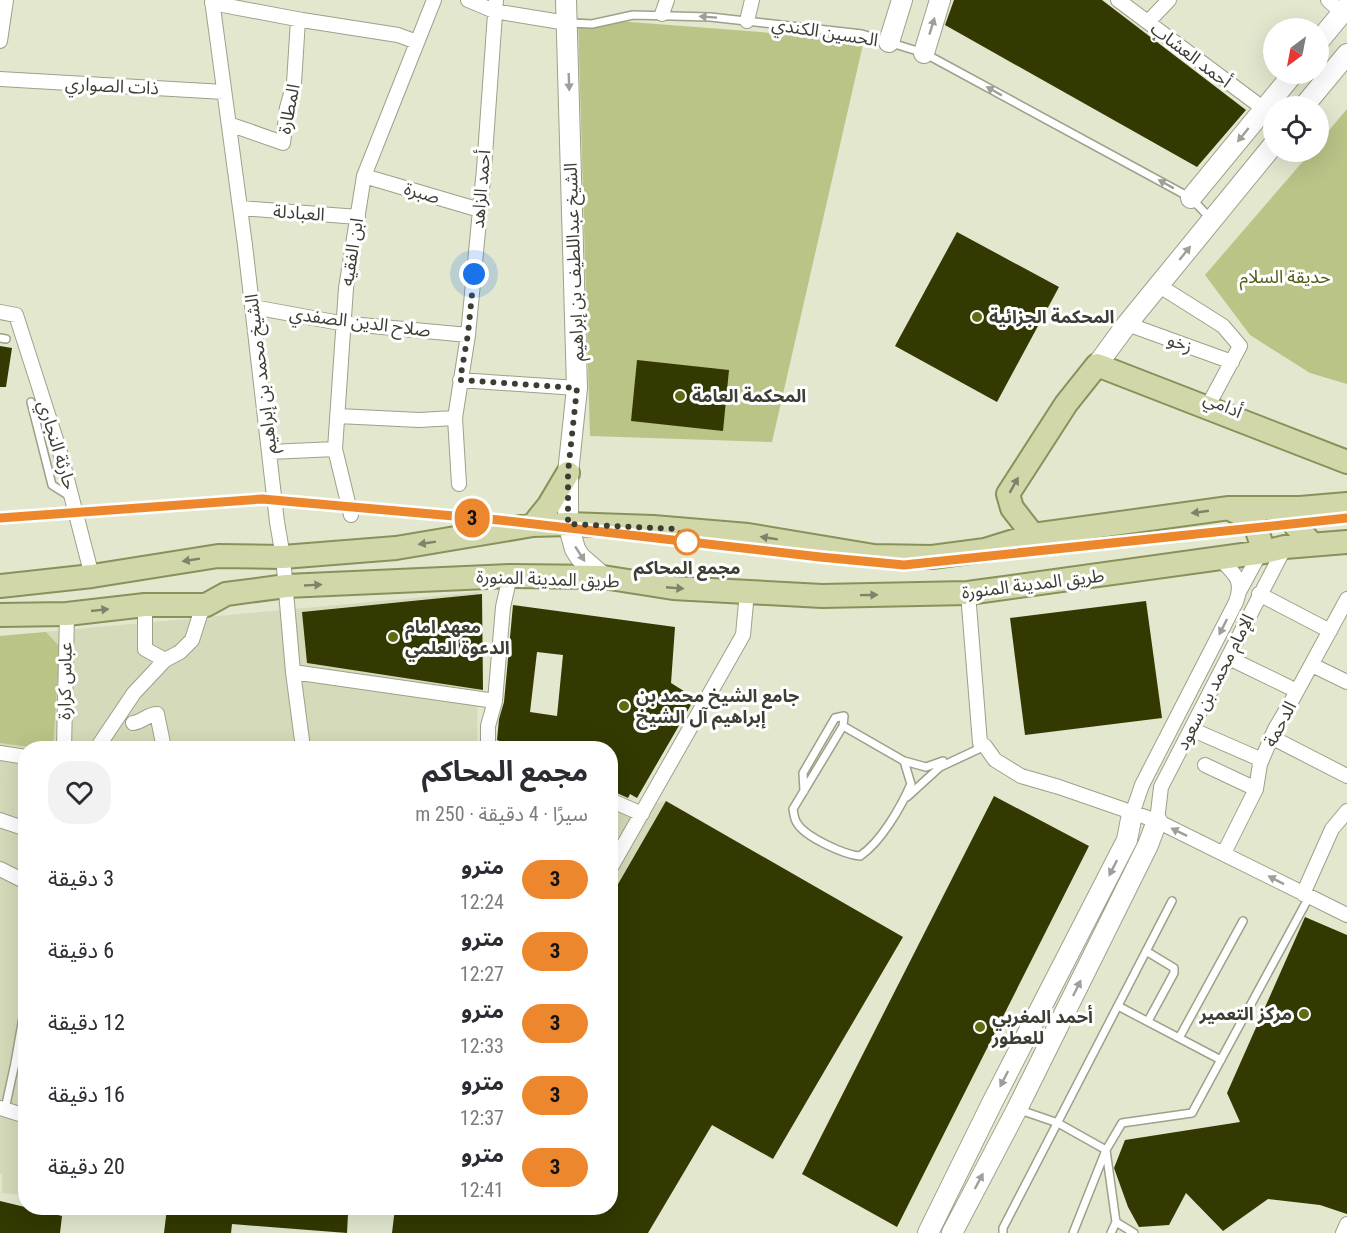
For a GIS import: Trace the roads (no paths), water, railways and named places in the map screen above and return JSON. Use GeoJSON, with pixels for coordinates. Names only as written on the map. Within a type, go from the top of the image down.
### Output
{"type":"FeatureCollection","features":[{"type":"Feature","properties":{"kind":"main road"},"geometry":{"type":"LineString","coordinates":[[1033,535],[1012,508],[1008,494],[1066,404],[1106,364],[1347,462]]}},
{"type":"Feature","properties":{"kind":"main road"},"geometry":{"type":"LineString","coordinates":[[533,525],[549,505],[568,472]]}},
{"type":"Feature","properties":{"kind":"main road"},"geometry":{"type":"LineString","coordinates":[[0,586],[92,576],[218,556],[283,557],[396,548],[533,525],[653,527],[748,535],[874,556],[932,557],[985,550],[1033,535],[1229,508],[1300,508],[1347,504]]}},
{"type":"Feature","properties":{"kind":"main road"},"geometry":{"type":"LineString","coordinates":[[1229,508],[1254,521],[1270,551]]}},
{"type":"Feature","properties":{"kind":"main road"},"geometry":{"type":"LineString","coordinates":[[1300,508],[1294,525],[1312,544]]}},
{"type":"Feature","properties":{"kind":"main road","name":"طريق المدينة المنورة"},"geometry":{"type":"LineString","coordinates":[[0,615],[67,614],[145,605],[206,604],[226,594],[286,586],[510,576],[603,578],[673,588],[822,596],[968,593],[1220,559],[1312,544],[1347,542]]}},
{"type":"Feature","properties":{"kind":"main road"},"geometry":{"type":"LineString","coordinates":[[218,556],[238,561],[245,569],[245,579],[242,584],[226,594]]}},
{"type":"Feature","properties":{"kind":"street"},"geometry":{"type":"LineString","coordinates":[[0,41],[6,0]]}},
{"type":"Feature","properties":{"kind":"street","name":"ابن الفقيه"},"geometry":{"type":"LineString","coordinates":[[351,515],[335,449],[346,288],[364,177],[434,0]]}},
{"type":"Feature","properties":{"kind":"street","name":"الحسين الكندي"},"geometry":{"type":"LineString","coordinates":[[468,0],[567,23]]}},
{"type":"Feature","properties":{"kind":"street","name":"الشيخ عبداللطيف بن إبراهيم"},"geometry":{"type":"LineString","coordinates":[[566,0],[577,388],[568,472],[568,524],[575,549],[580,557],[603,578]]}},
{"type":"Feature","properties":{"kind":"street"},"geometry":{"type":"LineString","coordinates":[[662,14],[667,0]]}},
{"type":"Feature","properties":{"kind":"street"},"geometry":{"type":"LineString","coordinates":[[747,21],[752,0]]}},
{"type":"Feature","properties":{"kind":"street"},"geometry":{"type":"LineString","coordinates":[[889,42],[902,0]]}},
{"type":"Feature","properties":{"kind":"street"},"geometry":{"type":"LineString","coordinates":[[924,53],[940,0]]}},
{"type":"Feature","properties":{"kind":"street","name":"أحمد العشاب"},"geometry":{"type":"LineString","coordinates":[[1118,0],[1263,108]]}},
{"type":"Feature","properties":{"kind":"street"},"geometry":{"type":"LineString","coordinates":[[1148,22],[1169,0]]}},
{"type":"Feature","properties":{"kind":"street"},"geometry":{"type":"LineString","coordinates":[[212,2],[298,20],[398,36],[417,42]]}},
{"type":"Feature","properties":{"kind":"street","name":"الشيخ محمد بن إبراهيم"},"geometry":{"type":"LineString","coordinates":[[212,2],[253,307],[283,557],[301,741]]}},
{"type":"Feature","properties":{"kind":"street","name":"أحمد الزاهد"},"geometry":{"type":"LineString","coordinates":[[459,484],[455,418],[468,334],[495,6]]}},
{"type":"Feature","properties":{"kind":"street"},"geometry":{"type":"LineString","coordinates":[[1329,24],[1339,7]]}},
{"type":"Feature","properties":{"kind":"street","name":"المطارة"},"geometry":{"type":"LineString","coordinates":[[229,124],[283,143],[286,108],[294,83],[298,20]]}},
{"type":"Feature","properties":{"kind":"street"},"geometry":{"type":"LineString","coordinates":[[1312,96],[1347,54]]}},
{"type":"Feature","properties":{"kind":"street","name":"ذات الصواري"},"geometry":{"type":"LineString","coordinates":[[0,80],[224,92]]}},
{"type":"Feature","properties":{"kind":"street"},"geometry":{"type":"LineString","coordinates":[[1275,96],[1285,84]]}},
{"type":"Feature","properties":{"kind":"street"},"geometry":{"type":"LineString","coordinates":[[1191,198],[1263,110]]}},
{"type":"Feature","properties":{"kind":"street"},"geometry":{"type":"LineString","coordinates":[[1106,364],[1127,324],[1263,157]]}},
{"type":"Feature","properties":{"kind":"street","name":"صبرة"},"geometry":{"type":"LineString","coordinates":[[364,177],[480,210]]}},
{"type":"Feature","properties":{"kind":"street","name":"العبادلة"},"geometry":{"type":"LineString","coordinates":[[240,208],[358,217]]}},
{"type":"Feature","properties":{"kind":"street"},"geometry":{"type":"LineString","coordinates":[[1158,285],[1223,326],[1240,346],[1232,362],[1206,398]]}},
{"type":"Feature","properties":{"kind":"street","name":"صلاح الدين الصفدي"},"geometry":{"type":"LineString","coordinates":[[253,307],[344,323],[468,334]]}},
{"type":"Feature","properties":{"kind":"street","name":"حارثة النجاري"},"geometry":{"type":"LineString","coordinates":[[0,312],[16,315],[51,419],[92,576]]}},
{"type":"Feature","properties":{"kind":"street","name":"زخو"},"geometry":{"type":"LineString","coordinates":[[1127,324],[1232,362]]}},
{"type":"Feature","properties":{"kind":"street"},"geometry":{"type":"LineString","coordinates":[[460,380],[577,388]]}},
{"type":"Feature","properties":{"kind":"street"},"geometry":{"type":"LineString","coordinates":[[338,416],[419,420],[455,418]]}},
{"type":"Feature","properties":{"kind":"street"},"geometry":{"type":"LineString","coordinates":[[270,452],[335,449]]}},
{"type":"Feature","properties":{"kind":"street","name":"الإمام محمد بن سعود"},"geometry":{"type":"LineString","coordinates":[[1132,814],[1142,785],[1239,592],[1270,551]]}},
{"type":"Feature","properties":{"kind":"street","name":"الإمام محمد بن سعود"},"geometry":{"type":"LineString","coordinates":[[1157,821],[1161,787],[1229,658],[1259,594],[1270,551]]}},
{"type":"Feature","properties":{"kind":"street","name":"الإمام محمد بن سعود"},"geometry":{"type":"LineString","coordinates":[[1220,559],[1237,576],[1239,592]]}},
{"type":"Feature","properties":{"kind":"street"},"geometry":{"type":"LineString","coordinates":[[489,741],[488,726],[495,700],[503,607],[510,576]]}},
{"type":"Feature","properties":{"kind":"street"},"geometry":{"type":"LineString","coordinates":[[618,855],[743,635],[747,592]]}},
{"type":"Feature","properties":{"kind":"street"},"geometry":{"type":"LineString","coordinates":[[968,593],[983,745],[995,760],[1021,776],[1157,821],[1306,896],[1346,912]]}},
{"type":"Feature","properties":{"kind":"street"},"geometry":{"type":"LineString","coordinates":[[1259,594],[1330,632]]}},
{"type":"Feature","properties":{"kind":"street","name":"الدحمة"},"geometry":{"type":"LineString","coordinates":[[1224,854],[1256,789],[1262,760],[1271,737],[1347,599]]}},
{"type":"Feature","properties":{"kind":"street"},"geometry":{"type":"LineString","coordinates":[[102,741],[134,693],[165,660],[180,652],[192,640],[206,604]]}},
{"type":"Feature","properties":{"kind":"street"},"geometry":{"type":"LineString","coordinates":[[145,605],[145,649],[165,660]]}},
{"type":"Feature","properties":{"kind":"street","name":"عباس كرارة"},"geometry":{"type":"LineString","coordinates":[[64,741],[67,614]]}},
{"type":"Feature","properties":{"kind":"street"},"geometry":{"type":"LineString","coordinates":[[1229,658],[1297,692]]}},
{"type":"Feature","properties":{"kind":"street"},"geometry":{"type":"LineString","coordinates":[[1312,665],[1347,682]]}},
{"type":"Feature","properties":{"kind":"street"},"geometry":{"type":"LineString","coordinates":[[293,672],[495,700]]}},
{"type":"Feature","properties":{"kind":"street"},"geometry":{"type":"LineString","coordinates":[[133,723],[157,714],[163,741]]}},
{"type":"Feature","properties":{"kind":"street"},"geometry":{"type":"LineString","coordinates":[[1191,729],[1262,760]]}},
{"type":"Feature","properties":{"kind":"street"},"geometry":{"type":"LineString","coordinates":[[1271,737],[1347,776]]}},
{"type":"Feature","properties":{"kind":"street"},"geometry":{"type":"LineString","coordinates":[[0,753],[18,756]]}},
{"type":"Feature","properties":{"kind":"street"},"geometry":{"type":"LineString","coordinates":[[1205,765],[1256,789]]}},
{"type":"Feature","properties":{"kind":"street"},"geometry":{"type":"LineString","coordinates":[[618,804],[642,814]]}},
{"type":"Feature","properties":{"kind":"street"},"geometry":{"type":"LineString","coordinates":[[1306,896],[1332,829],[1347,811]]}},
{"type":"Feature","properties":{"kind":"street"},"geometry":{"type":"LineString","coordinates":[[928,1233],[992,1103],[1128,840],[1132,814]]}},
{"type":"Feature","properties":{"kind":"street"},"geometry":{"type":"LineString","coordinates":[[0,820],[18,827]]}},
{"type":"Feature","properties":{"kind":"street"},"geometry":{"type":"LineString","coordinates":[[952,1233],[1017,1109],[1148,844],[1157,821]]}},
{"type":"Feature","properties":{"kind":"street"},"geometry":{"type":"LineString","coordinates":[[0,868],[18,878]]}},
{"type":"Feature","properties":{"kind":"street"},"geometry":{"type":"LineString","coordinates":[[2,1109],[18,1114]]}},
{"type":"Feature","properties":{"kind":"street"},"geometry":{"type":"LineString","coordinates":[[1343,1233],[1347,1224]]}},
{"type":"Feature","properties":{"kind":"lane","name":"الحسين الكندي"},"geometry":{"type":"LineString","coordinates":[[567,23],[592,24],[633,15],[710,16],[851,32],[889,42],[924,53],[1191,198],[1211,220]]}},
{"type":"Feature","properties":{"kind":"lane","name":"أدامي"},"geometry":{"type":"LineString","coordinates":[[1206,398],[1347,455]]}},
{"type":"Feature","properties":{"kind":"lane"},"geometry":{"type":"LineString","coordinates":[[31,402],[52,485],[73,499]]}},
{"type":"Feature","properties":{"kind":"lane"},"geometry":{"type":"LineString","coordinates":[[804,791],[804,773],[836,718],[844,716],[843,726],[794,810],[795,822],[802,830],[848,855],[860,856],[871,849],[905,799],[911,784],[903,761]]}},
{"type":"Feature","properties":{"kind":"lane"},"geometry":{"type":"LineString","coordinates":[[843,726],[903,761],[926,767],[983,745]]}},
{"type":"Feature","properties":{"kind":"lane"},"geometry":{"type":"LineString","coordinates":[[905,799],[940,767],[983,745]]}},
{"type":"Feature","properties":{"kind":"lane"},"geometry":{"type":"LineString","coordinates":[[1073,1233],[1106,1150],[1122,1123],[1192,1113],[1306,896]]}},
{"type":"Feature","properties":{"kind":"lane"},"geometry":{"type":"LineString","coordinates":[[1003,1233],[1003,1228],[1172,901]]}},
{"type":"Feature","properties":{"kind":"lane"},"geometry":{"type":"LineString","coordinates":[[1179,1038],[1243,921]]}},
{"type":"Feature","properties":{"kind":"lane"},"geometry":{"type":"LineString","coordinates":[[1146,951],[1174,968],[1174,974],[1148,1022]]}},
{"type":"Feature","properties":{"kind":"lane"},"geometry":{"type":"LineString","coordinates":[[1118,1006],[1221,1060]]}},
{"type":"Feature","properties":{"kind":"lane"},"geometry":{"type":"LineString","coordinates":[[2,1109],[18,1046]]}},
{"type":"Feature","properties":{"kind":"lane"},"geometry":{"type":"LineString","coordinates":[[1017,1109],[1058,1123],[1106,1150]]}},
{"type":"Feature","properties":{"kind":"lane"},"geometry":{"type":"LineString","coordinates":[[1106,1150],[1116,1222],[1111,1233]]}},
{"type":"Feature","properties":{"kind":"lane"},"geometry":{"type":"LineString","coordinates":[[1116,1222],[1134,1233]]}},
{"type":"Feature","properties":{"kind":"metro line","name":"3"},"geometry":{"type":"LineString","coordinates":[[0,518],[262,499],[499,520],[904,565],[1347,518]]}},
{"type":"Feature","properties":{"kind":"place","name":"المحكمة الجزائية"},"geometry":{"type":"Point","coordinates":[977,317]}},
{"type":"Feature","properties":{"kind":"place","name":"المحكمة العامة"},"geometry":{"type":"Point","coordinates":[680,396]}},
{"type":"Feature","properties":{"kind":"place","name":"مجمع المحاكم"},"geometry":{"type":"Point","coordinates":[687,542]}},
{"type":"Feature","properties":{"kind":"place","name":"معهد امام الدعوة العلمي"},"geometry":{"type":"Point","coordinates":[393,637]}},
{"type":"Feature","properties":{"kind":"place","name":"جامع الشيخ محمد بن إبراهيم آل الشيخ"},"geometry":{"type":"Point","coordinates":[624,706]}},
{"type":"Feature","properties":{"kind":"place","name":"مركز التعمير"},"geometry":{"type":"Point","coordinates":[1304,1014]}},
{"type":"Feature","properties":{"kind":"place","name":"أحمد المغربي للعطور"},"geometry":{"type":"Point","coordinates":[980,1027]}},
{"type":"Feature","properties":{"kind":"park label","name":"حديقة السلام"},"geometry":{"type":"Point","coordinates":[1285,277]}}]}
